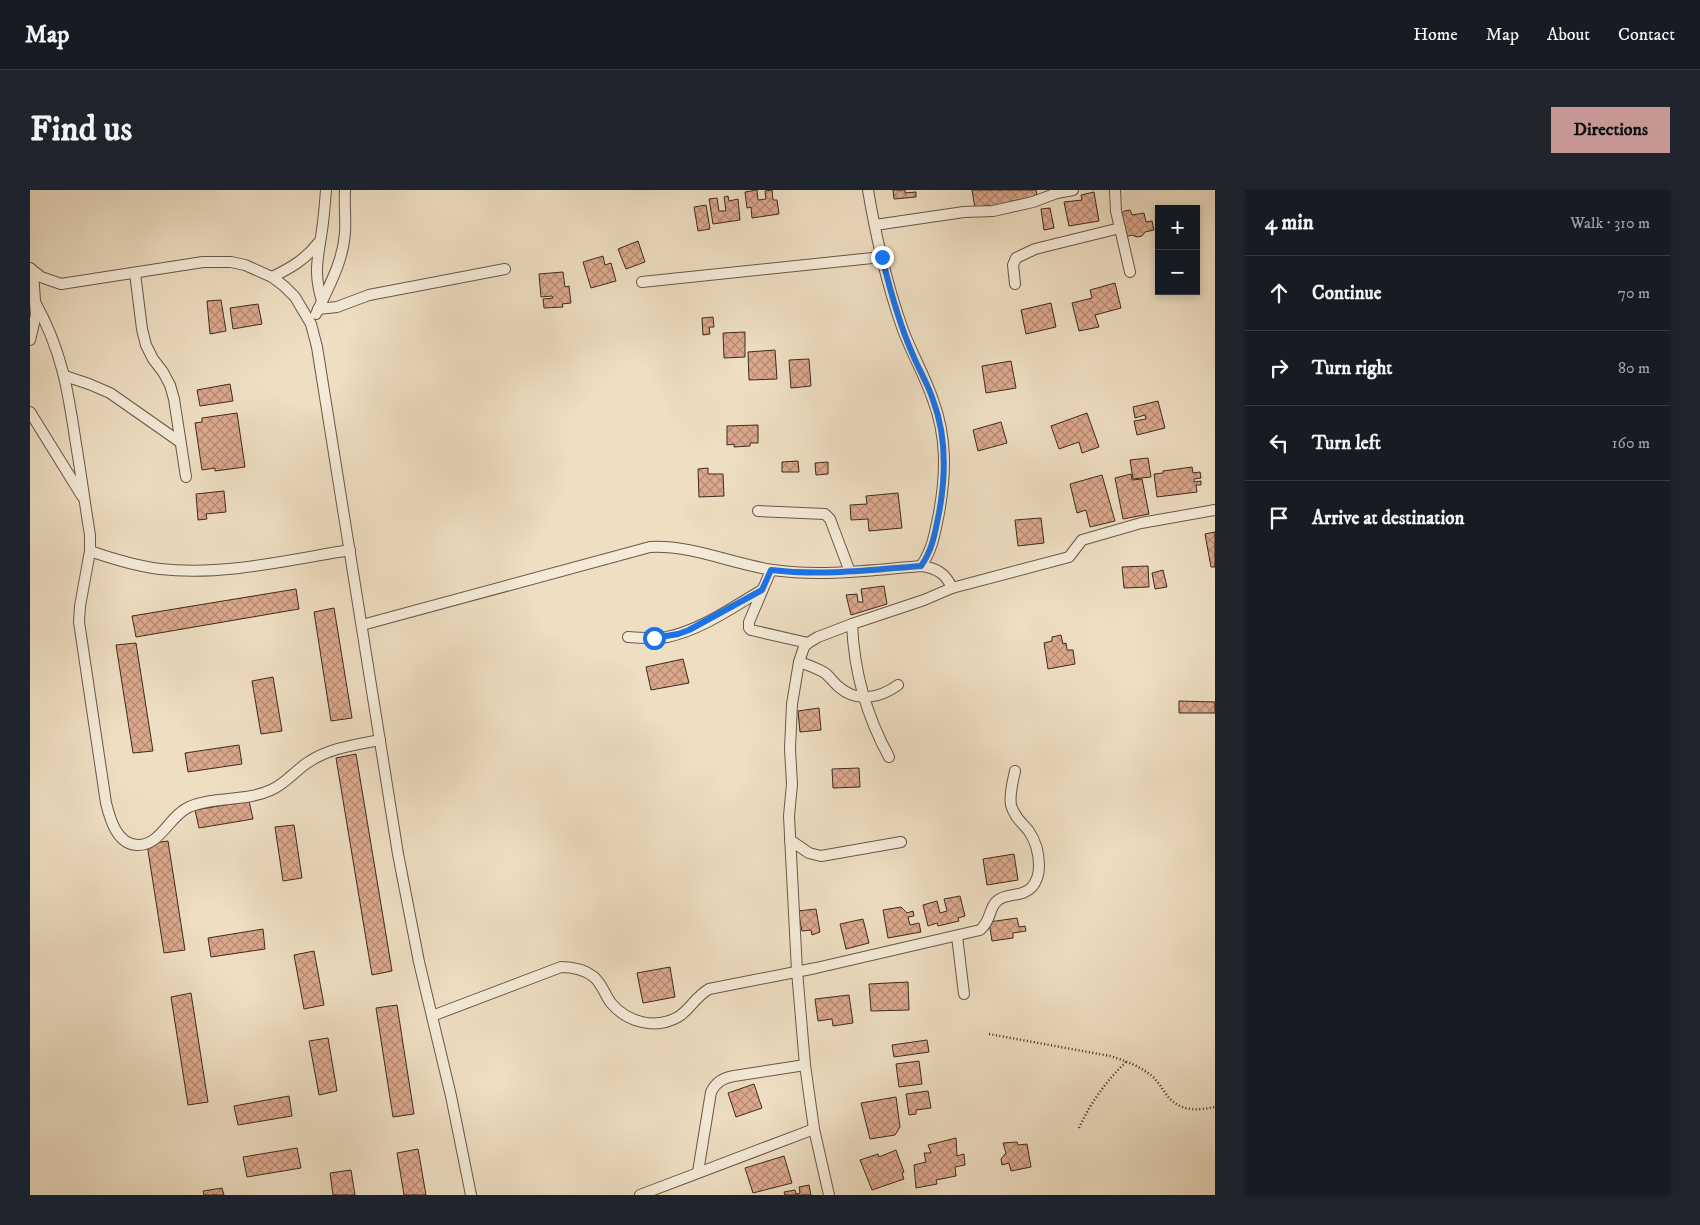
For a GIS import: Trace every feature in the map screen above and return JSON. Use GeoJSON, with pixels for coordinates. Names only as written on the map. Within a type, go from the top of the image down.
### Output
{"type":"FeatureCollection","features":[{"type":"Feature","properties":{"kind":"street"},"geometry":{"type":"LineString","coordinates":[[320,305],[316,271],[326,190]]}},
{"type":"Feature","properties":{"kind":"street"},"geometry":{"type":"LineString","coordinates":[[311,324],[335,274],[343,249],[346,223],[345,190]]}},
{"type":"Feature","properties":{"kind":"street"},"geometry":{"type":"LineString","coordinates":[[868,190],[882,257],[904,331],[912,355],[934,401],[944,443],[944,471],[934,542],[931,551],[921,566]]}},
{"type":"Feature","properties":{"kind":"street"},"geometry":{"type":"LineString","coordinates":[[875,225],[964,212],[993,211],[1073,190]]}},
{"type":"Feature","properties":{"kind":"street"},"geometry":{"type":"LineString","coordinates":[[1115,190],[1115,204],[1130,272]]}},
{"type":"Feature","properties":{"kind":"street"},"geometry":{"type":"LineString","coordinates":[[1015,284],[1013,265],[1016,258],[1027,252],[1043,246],[1120,228]]}},
{"type":"Feature","properties":{"kind":"street"},"geometry":{"type":"LineString","coordinates":[[272,276],[304,259],[320,241]]}},
{"type":"Feature","properties":{"kind":"street"},"geometry":{"type":"LineString","coordinates":[[642,282],[882,257]]}},
{"type":"Feature","properties":{"kind":"street"},"geometry":{"type":"LineString","coordinates":[[31,270],[51,282],[61,284],[203,262],[217,261],[245,265],[272,276],[284,286],[295,297],[311,324],[317,347],[408,908],[451,1096],[471,1195]]}},
{"type":"Feature","properties":{"kind":"street"},"geometry":{"type":"LineString","coordinates":[[320,305],[337,307],[369,295],[505,269]]}},
{"type":"Feature","properties":{"kind":"street"},"geometry":{"type":"LineString","coordinates":[[30,340],[36,315],[31,270]]}},
{"type":"Feature","properties":{"kind":"street"},"geometry":{"type":"LineString","coordinates":[[135,273],[142,329],[146,345],[170,385],[174,399],[186,477]]}},
{"type":"Feature","properties":{"kind":"street"},"geometry":{"type":"LineString","coordinates":[[35,302],[53,338],[65,376],[85,501],[90,535],[90,551],[80,606],[81,638],[106,803],[120,838],[136,845],[145,844],[153,840],[177,815],[190,807],[262,794],[280,785],[299,769],[322,754],[348,746],[380,740]]}},
{"type":"Feature","properties":{"kind":"street"},"geometry":{"type":"LineString","coordinates":[[65,376],[110,393],[180,442]]}},
{"type":"Feature","properties":{"kind":"street"},"geometry":{"type":"LineString","coordinates":[[30,412],[85,501]]}},
{"type":"Feature","properties":{"kind":"street"},"geometry":{"type":"LineString","coordinates":[[829,1195],[814,1129],[806,1065],[797,971],[790,840],[791,726],[801,653],[808,643],[818,636],[924,600],[952,588],[1069,557],[1082,540],[1122,528],[1215,510]]}},
{"type":"Feature","properties":{"kind":"street"},"geometry":{"type":"LineString","coordinates":[[758,511],[826,514],[830,519],[850,572]]}},
{"type":"Feature","properties":{"kind":"street"},"geometry":{"type":"LineString","coordinates":[[362,625],[650,547],[686,548],[771,570],[805,573],[850,572],[921,566],[944,574],[952,588]]}},
{"type":"Feature","properties":{"kind":"street"},"geometry":{"type":"LineString","coordinates":[[90,551],[124,562],[160,569],[195,572],[231,569],[350,550]]}},
{"type":"Feature","properties":{"kind":"street"},"geometry":{"type":"LineString","coordinates":[[771,570],[749,622],[749,628],[808,643]]}},
{"type":"Feature","properties":{"kind":"street"},"geometry":{"type":"LineString","coordinates":[[628,637],[654,638],[683,632],[762,590]]}},
{"type":"Feature","properties":{"kind":"street"},"geometry":{"type":"LineString","coordinates":[[852,624],[856,668],[863,698],[874,728],[889,757]]}},
{"type":"Feature","properties":{"kind":"street"},"geometry":{"type":"LineString","coordinates":[[799,662],[826,674],[844,692],[863,698],[878,696],[898,685]]}},
{"type":"Feature","properties":{"kind":"street"},"geometry":{"type":"LineString","coordinates":[[432,1016],[561,967],[574,967],[596,979],[609,1001],[618,1011],[628,1018],[654,1024],[678,1017],[701,994],[709,989],[816,968],[980,930],[988,921],[994,904],[998,900],[1003,897],[1022,894],[1037,879],[1039,864],[1037,846],[1033,837],[1017,818],[1011,805],[1011,792],[1015,771]]}},
{"type":"Feature","properties":{"kind":"street"},"geometry":{"type":"LineString","coordinates":[[790,840],[809,853],[821,856],[901,842]]}},
{"type":"Feature","properties":{"kind":"street"},"geometry":{"type":"LineString","coordinates":[[957,936],[964,994]]}},
{"type":"Feature","properties":{"kind":"street"},"geometry":{"type":"LineString","coordinates":[[698,1172],[711,1092],[718,1082],[728,1077],[806,1065]]}},
{"type":"Feature","properties":{"kind":"street"},"geometry":{"type":"LineString","coordinates":[[640,1195],[814,1129]]}},
{"type":"Feature","properties":{"kind":"street"},"geometry":{"type":"LineString","coordinates":[[665,1184],[668,1195]]}},
{"type":"Feature","properties":{"kind":"path"},"geometry":{"type":"LineString","coordinates":[[989,1034],[1110,1056],[1127,1061],[1153,1077],[1170,1099],[1178,1105],[1195,1110],[1215,1106]]}},
{"type":"Feature","properties":{"kind":"path"},"geometry":{"type":"LineString","coordinates":[[1079,1128],[1099,1092],[1127,1061]]}},
{"type":"Feature","properties":{"kind":"building"},"geometry":{"type":"Polygon","coordinates":[[[757,190],[758,200],[766,199],[765,191],[772,190],[773,200],[777,200],[779,214],[752,218],[751,207],[747,208],[745,192],[757,190]]]}},
{"type":"Feature","properties":{"kind":"building"},"geometry":{"type":"Polygon","coordinates":[[[893,190],[905,190],[905,193],[916,192],[916,197],[894,199],[893,190]]]}},
{"type":"Feature","properties":{"kind":"building"},"geometry":{"type":"Polygon","coordinates":[[[972,190],[1036,190],[1037,197],[1012,201],[1012,203],[990,208],[989,205],[975,208],[972,190]]]}},
{"type":"Feature","properties":{"kind":"building"},"geometry":{"type":"Polygon","coordinates":[[[1094,192],[1099,221],[1069,226],[1064,202],[1082,200],[1081,195],[1094,192]]]}},
{"type":"Feature","properties":{"kind":"building"},"geometry":{"type":"Polygon","coordinates":[[[728,196],[729,201],[738,199],[740,220],[713,224],[709,199],[717,198],[719,211],[726,211],[724,197],[728,196]]]}},
{"type":"Feature","properties":{"kind":"building"},"geometry":{"type":"Polygon","coordinates":[[[706,205],[710,229],[698,231],[694,207],[706,205]]]}},
{"type":"Feature","properties":{"kind":"building"},"geometry":{"type":"Polygon","coordinates":[[[1050,208],[1054,228],[1044,230],[1041,209],[1050,208]]]}},
{"type":"Feature","properties":{"kind":"building"},"geometry":{"type":"Polygon","coordinates":[[[1130,210],[1132,215],[1144,213],[1146,222],[1152,221],[1154,230],[1145,232],[1142,236],[1132,235],[1125,237],[1120,215],[1124,211],[1130,210]]]}},
{"type":"Feature","properties":{"kind":"building"},"geometry":{"type":"Polygon","coordinates":[[[638,241],[645,262],[626,269],[618,249],[638,241]]]}},
{"type":"Feature","properties":{"kind":"building"},"geometry":{"type":"Polygon","coordinates":[[[603,256],[605,265],[611,263],[616,281],[591,288],[583,262],[603,256]]]}},
{"type":"Feature","properties":{"kind":"building"},"geometry":{"type":"Polygon","coordinates":[[[563,272],[565,287],[569,286],[571,303],[562,304],[563,307],[544,308],[543,299],[553,298],[552,296],[541,297],[539,274],[563,272]]]}},
{"type":"Feature","properties":{"kind":"building"},"geometry":{"type":"Polygon","coordinates":[[[1115,283],[1121,308],[1095,315],[1099,327],[1079,331],[1072,303],[1092,298],[1090,290],[1115,283]]]}},
{"type":"Feature","properties":{"kind":"building"},"geometry":{"type":"Polygon","coordinates":[[[221,300],[226,331],[210,334],[207,301],[221,300]]]}},
{"type":"Feature","properties":{"kind":"building"},"geometry":{"type":"Polygon","coordinates":[[[1051,303],[1056,327],[1026,334],[1021,310],[1051,303]]]}},
{"type":"Feature","properties":{"kind":"building"},"geometry":{"type":"Polygon","coordinates":[[[258,304],[262,324],[233,329],[230,308],[258,304]]]}},
{"type":"Feature","properties":{"kind":"building"},"geometry":{"type":"Polygon","coordinates":[[[713,317],[714,327],[709,327],[710,334],[703,335],[702,318],[713,317]]]}},
{"type":"Feature","properties":{"kind":"building"},"geometry":{"type":"Polygon","coordinates":[[[745,332],[745,357],[724,358],[723,333],[745,332]]]}},
{"type":"Feature","properties":{"kind":"building"},"geometry":{"type":"Polygon","coordinates":[[[775,350],[777,379],[749,380],[748,352],[775,350]]]}},
{"type":"Feature","properties":{"kind":"building"},"geometry":{"type":"Polygon","coordinates":[[[809,359],[811,386],[791,388],[789,360],[809,359]]]}},
{"type":"Feature","properties":{"kind":"building"},"geometry":{"type":"Polygon","coordinates":[[[1011,361],[1016,388],[986,393],[982,366],[1011,361]]]}},
{"type":"Feature","properties":{"kind":"building"},"geometry":{"type":"Polygon","coordinates":[[[230,384],[233,401],[200,406],[197,390],[230,384]]]}},
{"type":"Feature","properties":{"kind":"building"},"geometry":{"type":"Polygon","coordinates":[[[1158,401],[1165,428],[1137,435],[1134,421],[1146,419],[1145,415],[1135,418],[1133,407],[1158,401]]]}},
{"type":"Feature","properties":{"kind":"building"},"geometry":{"type":"Polygon","coordinates":[[[237,413],[245,467],[215,471],[215,468],[202,470],[195,423],[202,422],[202,418],[237,413]]]}},
{"type":"Feature","properties":{"kind":"building"},"geometry":{"type":"Polygon","coordinates":[[[1087,413],[1099,447],[1082,453],[1079,442],[1059,449],[1051,426],[1087,413]]]}},
{"type":"Feature","properties":{"kind":"building"},"geometry":{"type":"Polygon","coordinates":[[[1001,422],[1007,443],[978,451],[973,430],[1001,422]]]}},
{"type":"Feature","properties":{"kind":"building"},"geometry":{"type":"Polygon","coordinates":[[[758,425],[758,443],[750,443],[750,446],[734,447],[734,444],[727,445],[727,426],[758,425]]]}},
{"type":"Feature","properties":{"kind":"building"},"geometry":{"type":"Polygon","coordinates":[[[1148,458],[1151,477],[1133,479],[1130,460],[1148,458]]]}},
{"type":"Feature","properties":{"kind":"building"},"geometry":{"type":"Polygon","coordinates":[[[798,461],[799,472],[782,472],[782,462],[798,461]]]}},
{"type":"Feature","properties":{"kind":"building"},"geometry":{"type":"Polygon","coordinates":[[[828,462],[828,474],[816,475],[815,463],[828,462]]]}},
{"type":"Feature","properties":{"kind":"building"},"geometry":{"type":"Polygon","coordinates":[[[1192,467],[1193,473],[1200,472],[1201,478],[1194,479],[1194,482],[1201,481],[1201,485],[1196,485],[1197,492],[1157,497],[1154,474],[1192,467]]]}},
{"type":"Feature","properties":{"kind":"building"},"geometry":{"type":"Polygon","coordinates":[[[708,468],[708,474],[723,474],[724,496],[699,497],[698,469],[708,468]]]}},
{"type":"Feature","properties":{"kind":"building"},"geometry":{"type":"Polygon","coordinates":[[[1131,474],[1132,480],[1142,479],[1149,514],[1123,519],[1115,478],[1131,474]]]}},
{"type":"Feature","properties":{"kind":"building"},"geometry":{"type":"Polygon","coordinates":[[[1102,475],[1115,521],[1090,527],[1086,510],[1077,513],[1070,484],[1102,475]]]}},
{"type":"Feature","properties":{"kind":"building"},"geometry":{"type":"Polygon","coordinates":[[[224,491],[226,512],[206,514],[207,519],[198,520],[196,494],[224,491]]]}},
{"type":"Feature","properties":{"kind":"building"},"geometry":{"type":"Polygon","coordinates":[[[898,493],[902,528],[869,531],[868,519],[851,520],[850,505],[867,504],[866,496],[898,493]]]}},
{"type":"Feature","properties":{"kind":"building"},"geometry":{"type":"Polygon","coordinates":[[[1041,518],[1044,543],[1018,546],[1015,520],[1041,518]]]}},
{"type":"Feature","properties":{"kind":"building"},"geometry":{"type":"Polygon","coordinates":[[[1215,532],[1215,567],[1211,567],[1205,534],[1215,532]]]}},
{"type":"Feature","properties":{"kind":"building"},"geometry":{"type":"Polygon","coordinates":[[[1148,566],[1149,587],[1124,588],[1122,567],[1148,566]]]}},
{"type":"Feature","properties":{"kind":"building"},"geometry":{"type":"Polygon","coordinates":[[[1163,570],[1167,587],[1155,589],[1152,573],[1163,570]]]}},
{"type":"Feature","properties":{"kind":"building"},"geometry":{"type":"Polygon","coordinates":[[[884,586],[887,604],[851,615],[846,595],[857,594],[858,602],[863,602],[861,589],[884,586]]]}},
{"type":"Feature","properties":{"kind":"building"},"geometry":{"type":"Polygon","coordinates":[[[296,589],[299,609],[136,637],[132,616],[296,589]]]}},
{"type":"Feature","properties":{"kind":"building"},"geometry":{"type":"Polygon","coordinates":[[[334,608],[352,718],[331,721],[314,612],[334,608]]]}},
{"type":"Feature","properties":{"kind":"building"},"geometry":{"type":"Polygon","coordinates":[[[1061,635],[1063,644],[1066,643],[1067,650],[1073,650],[1075,664],[1048,669],[1044,643],[1052,641],[1052,637],[1061,635]]]}},
{"type":"Feature","properties":{"kind":"building"},"geometry":{"type":"Polygon","coordinates":[[[136,643],[153,751],[133,753],[116,645],[136,643]]]}},
{"type":"Feature","properties":{"kind":"building"},"geometry":{"type":"Polygon","coordinates":[[[683,659],[689,683],[651,690],[646,667],[683,659]]]}},
{"type":"Feature","properties":{"kind":"building"},"geometry":{"type":"Polygon","coordinates":[[[273,677],[282,731],[261,734],[252,681],[273,677]]]}},
{"type":"Feature","properties":{"kind":"building"},"geometry":{"type":"Polygon","coordinates":[[[1179,701],[1215,702],[1215,713],[1179,713],[1179,701]]]}},
{"type":"Feature","properties":{"kind":"building"},"geometry":{"type":"Polygon","coordinates":[[[819,708],[821,730],[800,732],[798,711],[819,708]]]}},
{"type":"Feature","properties":{"kind":"building"},"geometry":{"type":"Polygon","coordinates":[[[239,745],[242,764],[188,772],[185,753],[239,745]]]}},
{"type":"Feature","properties":{"kind":"building"},"geometry":{"type":"Polygon","coordinates":[[[356,754],[392,971],[372,975],[336,758],[356,754]]]}},
{"type":"Feature","properties":{"kind":"building"},"geometry":{"type":"Polygon","coordinates":[[[859,768],[860,787],[833,788],[832,769],[859,768]]]}},
{"type":"Feature","properties":{"kind":"building"},"geometry":{"type":"Polygon","coordinates":[[[249,801],[253,819],[199,828],[195,810],[249,801]]]}},
{"type":"Feature","properties":{"kind":"building"},"geometry":{"type":"Polygon","coordinates":[[[294,825],[302,878],[283,881],[275,827],[294,825]]]}},
{"type":"Feature","properties":{"kind":"building"},"geometry":{"type":"Polygon","coordinates":[[[168,841],[185,950],[164,953],[147,844],[168,841]]]}},
{"type":"Feature","properties":{"kind":"building"},"geometry":{"type":"Polygon","coordinates":[[[1014,854],[1018,880],[987,885],[983,859],[1014,854]]]}},
{"type":"Feature","properties":{"kind":"building"},"geometry":{"type":"Polygon","coordinates":[[[960,896],[965,916],[958,918],[959,921],[938,926],[937,923],[928,926],[923,905],[937,901],[940,913],[947,911],[944,899],[960,896]]]}},
{"type":"Feature","properties":{"kind":"building"},"geometry":{"type":"Polygon","coordinates":[[[901,907],[907,913],[913,911],[914,916],[908,917],[910,925],[919,923],[921,932],[888,938],[883,910],[901,907]]]}},
{"type":"Feature","properties":{"kind":"building"},"geometry":{"type":"Polygon","coordinates":[[[816,909],[820,932],[812,935],[811,930],[802,931],[798,911],[816,909]]]}},
{"type":"Feature","properties":{"kind":"building"},"geometry":{"type":"Polygon","coordinates":[[[1017,918],[1019,927],[1025,926],[1026,931],[1013,933],[1013,938],[992,941],[989,922],[1017,918]]]}},
{"type":"Feature","properties":{"kind":"building"},"geometry":{"type":"Polygon","coordinates":[[[863,919],[869,943],[846,949],[840,924],[863,919]]]}},
{"type":"Feature","properties":{"kind":"building"},"geometry":{"type":"Polygon","coordinates":[[[263,929],[265,949],[211,957],[208,938],[263,929]]]}},
{"type":"Feature","properties":{"kind":"building"},"geometry":{"type":"Polygon","coordinates":[[[314,951],[324,1005],[304,1009],[294,955],[314,951]]]}},
{"type":"Feature","properties":{"kind":"building"},"geometry":{"type":"Polygon","coordinates":[[[670,967],[675,997],[643,1003],[637,973],[670,967]]]}},
{"type":"Feature","properties":{"kind":"building"},"geometry":{"type":"Polygon","coordinates":[[[908,982],[909,1010],[871,1011],[869,984],[908,982]]]}},
{"type":"Feature","properties":{"kind":"building"},"geometry":{"type":"Polygon","coordinates":[[[191,993],[208,1102],[188,1105],[171,997],[191,993]]]}},
{"type":"Feature","properties":{"kind":"building"},"geometry":{"type":"Polygon","coordinates":[[[849,995],[853,1023],[833,1026],[832,1019],[818,1021],[815,999],[849,995]]]}},
{"type":"Feature","properties":{"kind":"building"},"geometry":{"type":"Polygon","coordinates":[[[397,1005],[414,1114],[393,1117],[376,1008],[397,1005]]]}},
{"type":"Feature","properties":{"kind":"building"},"geometry":{"type":"Polygon","coordinates":[[[328,1038],[337,1091],[319,1095],[309,1041],[328,1038]]]}},
{"type":"Feature","properties":{"kind":"building"},"geometry":{"type":"Polygon","coordinates":[[[927,1040],[929,1052],[894,1057],[892,1045],[927,1040]]]}},
{"type":"Feature","properties":{"kind":"building"},"geometry":{"type":"Polygon","coordinates":[[[919,1061],[922,1084],[899,1087],[896,1064],[919,1061]]]}},
{"type":"Feature","properties":{"kind":"building"},"geometry":{"type":"Polygon","coordinates":[[[754,1084],[762,1108],[736,1117],[728,1093],[754,1084]]]}},
{"type":"Feature","properties":{"kind":"building"},"geometry":{"type":"Polygon","coordinates":[[[928,1091],[931,1108],[916,1110],[916,1114],[909,1115],[906,1094],[928,1091]]]}},
{"type":"Feature","properties":{"kind":"building"},"geometry":{"type":"Polygon","coordinates":[[[289,1096],[292,1116],[238,1125],[234,1106],[289,1096]]]}},
{"type":"Feature","properties":{"kind":"building"},"geometry":{"type":"Polygon","coordinates":[[[896,1097],[900,1127],[895,1135],[870,1139],[861,1103],[896,1097]]]}},
{"type":"Feature","properties":{"kind":"building"},"geometry":{"type":"Polygon","coordinates":[[[956,1138],[957,1156],[964,1154],[965,1165],[955,1167],[956,1176],[936,1180],[937,1184],[916,1188],[914,1165],[926,1162],[924,1153],[931,1153],[928,1145],[956,1138]]]}},
{"type":"Feature","properties":{"kind":"building"},"geometry":{"type":"Polygon","coordinates":[[[1017,1142],[1018,1145],[1027,1144],[1031,1167],[1011,1171],[1009,1163],[1002,1165],[1001,1159],[1006,1153],[1003,1143],[1017,1142]]]}},
{"type":"Feature","properties":{"kind":"building"},"geometry":{"type":"Polygon","coordinates":[[[297,1148],[301,1168],[247,1177],[243,1157],[297,1148]]]}},
{"type":"Feature","properties":{"kind":"building"},"geometry":{"type":"Polygon","coordinates":[[[418,1149],[426,1195],[404,1195],[397,1153],[418,1149]]]}},
{"type":"Feature","properties":{"kind":"building"},"geometry":{"type":"Polygon","coordinates":[[[896,1150],[904,1172],[902,1173],[904,1179],[872,1190],[860,1160],[878,1154],[879,1157],[896,1150]]]}},
{"type":"Feature","properties":{"kind":"building"},"geometry":{"type":"Polygon","coordinates":[[[784,1156],[792,1183],[753,1193],[745,1168],[784,1156]]]}},
{"type":"Feature","properties":{"kind":"building"},"geometry":{"type":"Polygon","coordinates":[[[351,1170],[355,1195],[333,1195],[330,1173],[351,1170]]]}},
{"type":"Feature","properties":{"kind":"building"},"geometry":{"type":"Polygon","coordinates":[[[809,1185],[811,1195],[785,1195],[784,1192],[795,1190],[796,1194],[800,1193],[799,1187],[809,1185]]]}},
{"type":"Feature","properties":{"kind":"building"},"geometry":{"type":"Polygon","coordinates":[[[222,1188],[224,1195],[204,1195],[203,1191],[222,1188]]]}},
{"type":"Feature","properties":{"kind":"route"},"geometry":{"type":"LineString","coordinates":[[654,638],[666,637],[689,630],[762,590],[771,570],[828,574],[921,566],[931,551],[943,486],[944,443],[934,401],[912,355],[895,306],[882,257]]}}]}
